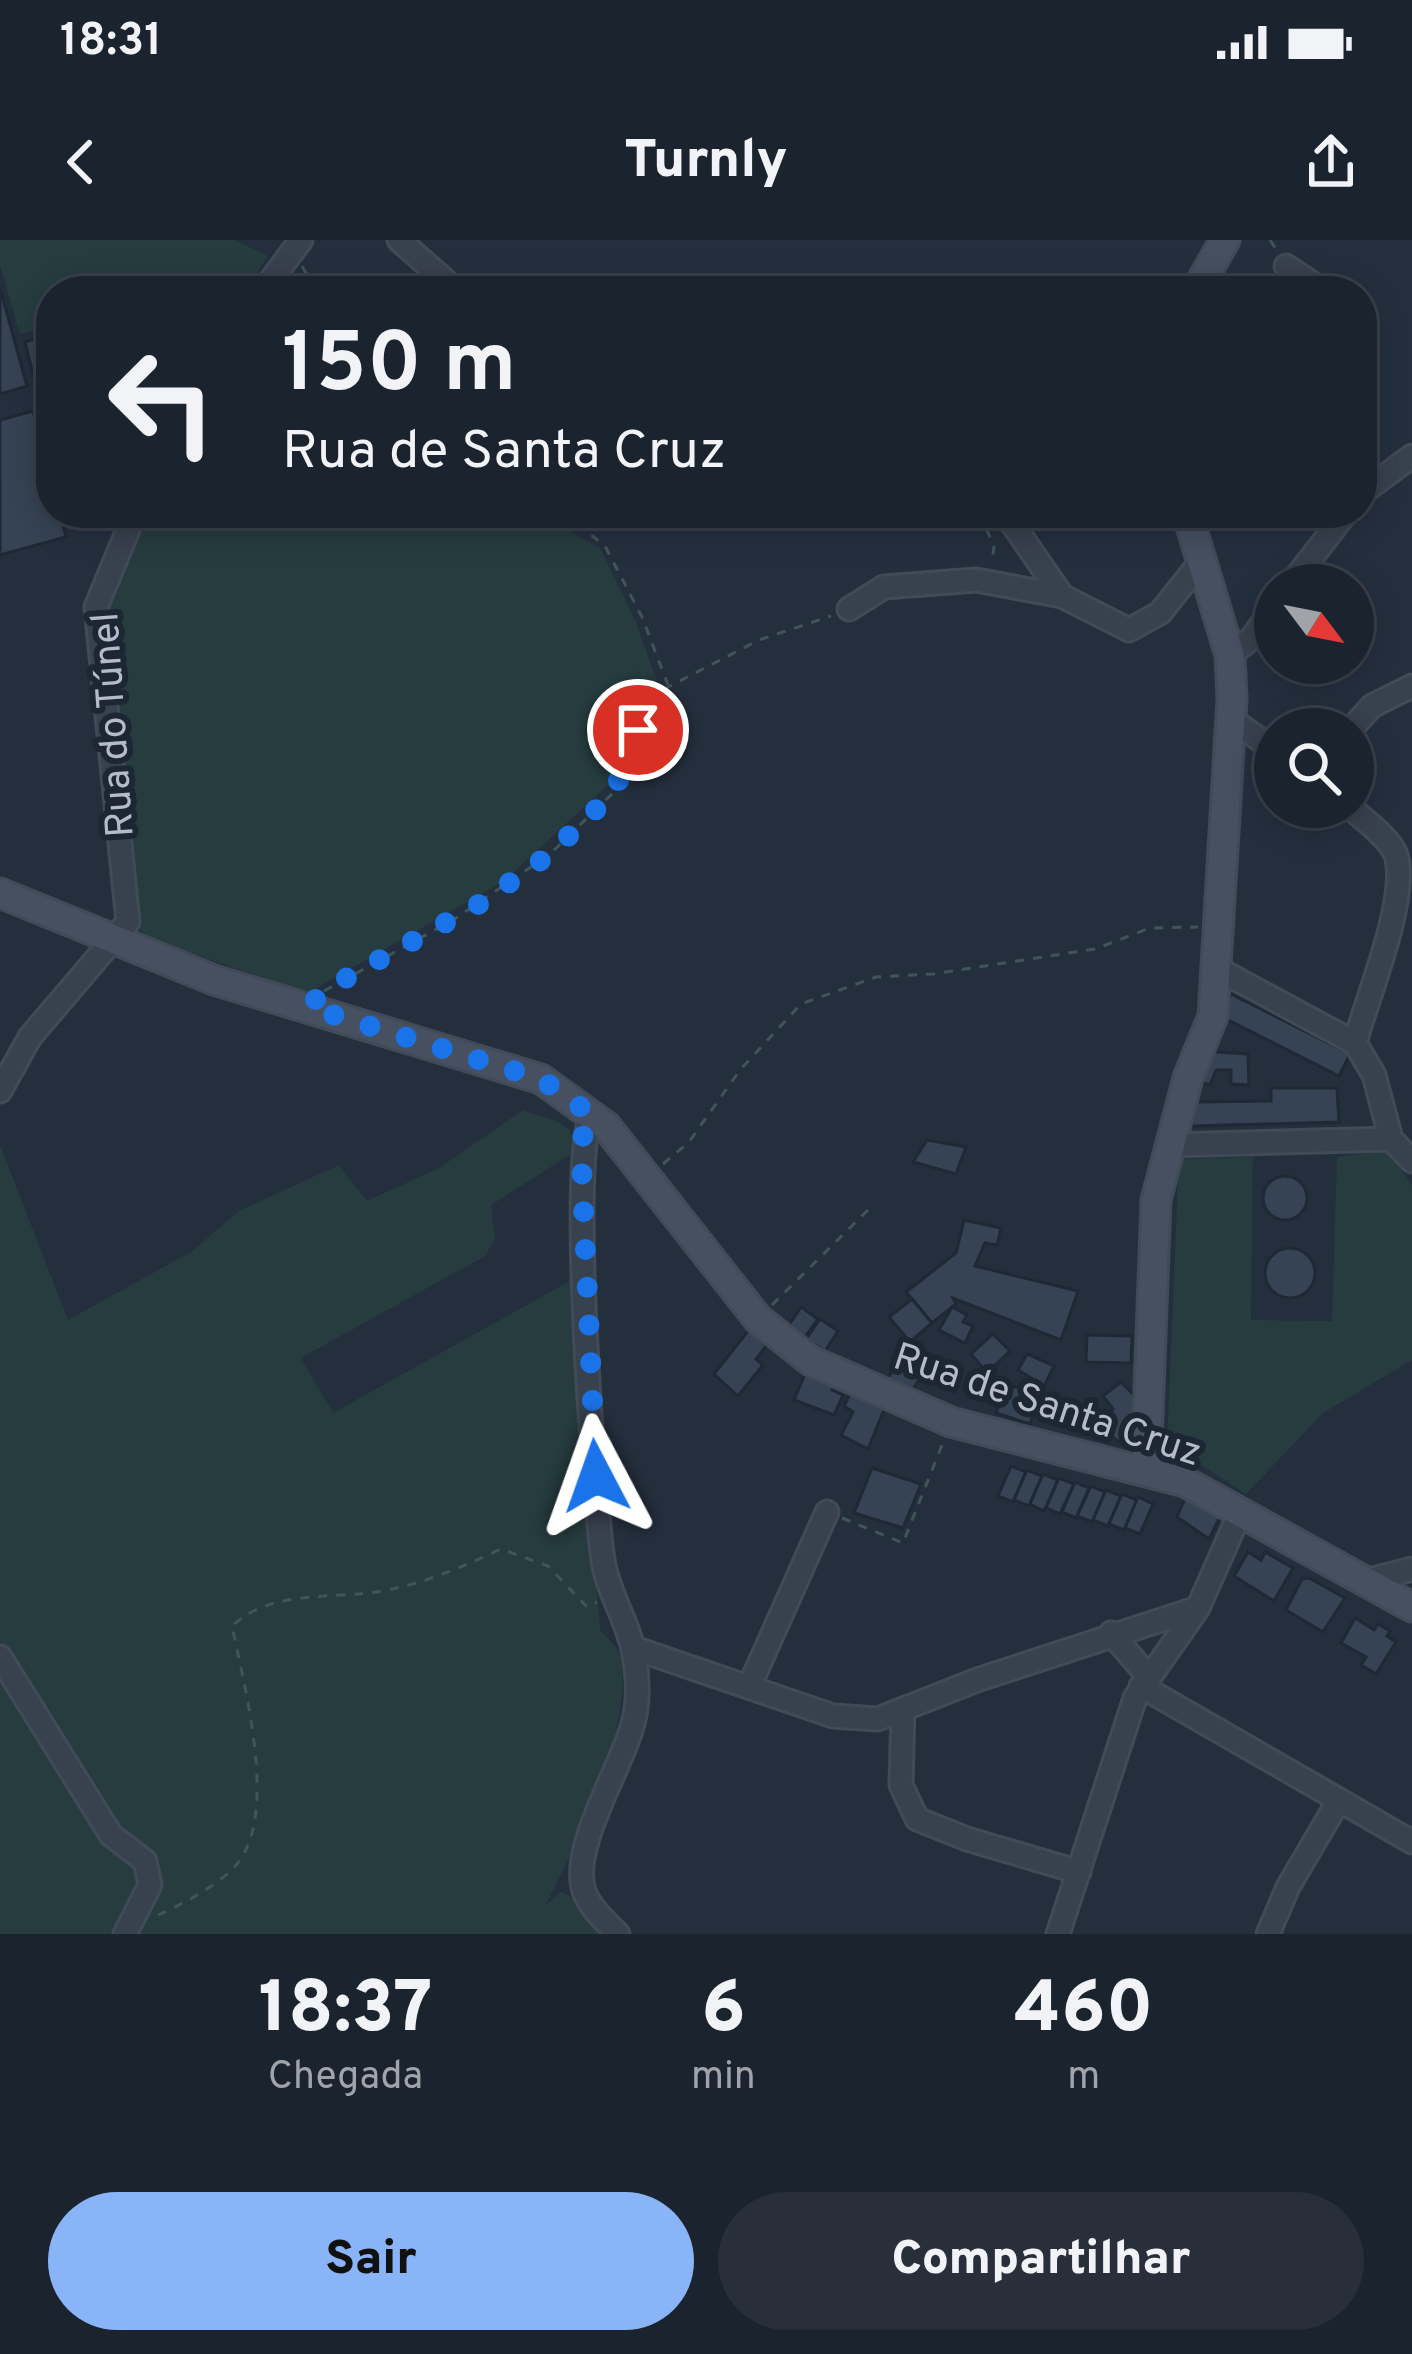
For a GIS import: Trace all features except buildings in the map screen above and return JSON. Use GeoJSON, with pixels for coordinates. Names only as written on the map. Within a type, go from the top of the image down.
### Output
{"type":"FeatureCollection","features":[{"type":"Feature","properties":{"kind":"main road"},"geometry":{"type":"LineString","coordinates":[[1205,276],[1225,240]]}},
{"type":"Feature","properties":{"kind":"main road"},"geometry":{"type":"LineString","coordinates":[[1146,1470],[1156,1201],[1168,1145],[1213,1016],[1230,718],[1230,656],[1199,564],[1197,528]]}},
{"type":"Feature","properties":{"kind":"main road","name":"Rua de Santa Cruz"},"geometry":{"type":"LineString","coordinates":[[0,893],[214,980],[541,1079],[592,1115],[648,1177],[758,1319],[811,1360],[951,1422],[1185,1482],[1406,1599]]}},
{"type":"Feature","properties":{"kind":"street"},"geometry":{"type":"LineString","coordinates":[[399,240],[440,276]]}},
{"type":"Feature","properties":{"kind":"street"},"geometry":{"type":"LineString","coordinates":[[274,276],[298,246]]}},
{"type":"Feature","properties":{"kind":"street"},"geometry":{"type":"LineString","coordinates":[[1286,266],[1301,276]]}},
{"type":"Feature","properties":{"kind":"street"},"geometry":{"type":"LineString","coordinates":[[1377,479],[1412,456]]}},
{"type":"Feature","properties":{"kind":"street"},"geometry":{"type":"LineString","coordinates":[[1377,486],[1412,479]]}},
{"type":"Feature","properties":{"kind":"street","name":"Rua do Túnel"},"geometry":{"type":"LineString","coordinates":[[117,940],[128,922],[96,607],[129,528]]}},
{"type":"Feature","properties":{"kind":"street"},"geometry":{"type":"LineString","coordinates":[[1015,528],[1062,596]]}},
{"type":"Feature","properties":{"kind":"street"},"geometry":{"type":"LineString","coordinates":[[1307,564],[1335,528]]}},
{"type":"Feature","properties":{"kind":"street"},"geometry":{"type":"LineString","coordinates":[[849,609],[884,587],[976,580],[1062,596],[1129,630],[1160,613],[1199,564]]}},
{"type":"Feature","properties":{"kind":"street"},"geometry":{"type":"LineString","coordinates":[[1230,656],[1254,635]]}},
{"type":"Feature","properties":{"kind":"street"},"geometry":{"type":"LineString","coordinates":[[1370,708],[1412,686]]}},
{"type":"Feature","properties":{"kind":"street"},"geometry":{"type":"LineString","coordinates":[[1230,718],[1254,736]]}},
{"type":"Feature","properties":{"kind":"street"},"geometry":{"type":"LineString","coordinates":[[1355,1043],[1399,873],[1395,850],[1372,828]]}},
{"type":"Feature","properties":{"kind":"street"},"geometry":{"type":"LineString","coordinates":[[0,1091],[30,1037],[117,940]]}},
{"type":"Feature","properties":{"kind":"street"},"geometry":{"type":"LineString","coordinates":[[1216,968],[1355,1043],[1374,1075],[1390,1139],[1412,1161]]}},
{"type":"Feature","properties":{"kind":"street"},"geometry":{"type":"LineString","coordinates":[[592,1115],[583,1134],[582,1175],[587,1354],[609,1596],[634,1648],[634,1723],[582,1858],[584,1891],[618,1934]]}},
{"type":"Feature","properties":{"kind":"street"},"geometry":{"type":"LineString","coordinates":[[1168,1145],[1390,1139]]}},
{"type":"Feature","properties":{"kind":"street"},"geometry":{"type":"LineString","coordinates":[[749,1687],[827,1513]]}},
{"type":"Feature","properties":{"kind":"street"},"geometry":{"type":"LineString","coordinates":[[1058,1934],[1144,1680],[1198,1608],[1240,1513]]}},
{"type":"Feature","properties":{"kind":"street"},"geometry":{"type":"LineString","coordinates":[[1365,1581],[1412,1570]]}},
{"type":"Feature","properties":{"kind":"street"},"geometry":{"type":"LineString","coordinates":[[1406,1599],[1403,1586],[1412,1570]]}},
{"type":"Feature","properties":{"kind":"street"},"geometry":{"type":"LineString","coordinates":[[634,1648],[832,1716],[878,1719],[1111,1634],[1198,1608]]}},
{"type":"Feature","properties":{"kind":"street"},"geometry":{"type":"LineString","coordinates":[[1111,1634],[1144,1680],[1412,1842]]}},
{"type":"Feature","properties":{"kind":"street"},"geometry":{"type":"LineString","coordinates":[[0,1658],[111,1835],[145,1862],[150,1886],[125,1934]]}},
{"type":"Feature","properties":{"kind":"street"},"geometry":{"type":"LineString","coordinates":[[902,1709],[901,1785],[917,1819],[1079,1872]]}},
{"type":"Feature","properties":{"kind":"street"},"geometry":{"type":"LineString","coordinates":[[1268,1934],[1288,1887],[1339,1800]]}},
{"type":"Feature","properties":{"kind":"path"},"geometry":{"type":"LineString","coordinates":[[298,246],[310,276]]}},
{"type":"Feature","properties":{"kind":"path"},"geometry":{"type":"LineString","coordinates":[[582,528],[605,546],[642,617],[668,687]]}},
{"type":"Feature","properties":{"kind":"path"},"geometry":{"type":"LineString","coordinates":[[988,528],[993,575],[1000,586]]}},
{"type":"Feature","properties":{"kind":"path"},"geometry":{"type":"LineString","coordinates":[[308,1007],[325,990],[453,920],[550,854],[614,792],[638,730],[668,687],[759,640],[849,609]]}},
{"type":"Feature","properties":{"kind":"path"},"geometry":{"type":"LineString","coordinates":[[648,1177],[689,1142],[752,1055],[801,1004],[876,976],[933,974],[1094,950],[1150,928],[1218,927]]}},
{"type":"Feature","properties":{"kind":"path"},"geometry":{"type":"LineString","coordinates":[[758,1319],[873,1205]]}},
{"type":"Feature","properties":{"kind":"path"},"geometry":{"type":"LineString","coordinates":[[827,1513],[903,1543],[951,1422]]}},
{"type":"Feature","properties":{"kind":"path"},"geometry":{"type":"LineString","coordinates":[[153,1918],[237,1864],[253,1831],[256,1754],[232,1625],[247,1612],[297,1598],[377,1592],[437,1578],[501,1549],[548,1566],[586,1607],[609,1596]]}},
{"type":"Feature","properties":{"kind":"green space"},"geometry":{"type":"Polygon","coordinates":[[[0,240],[234,240],[268,256],[255,276],[36,276],[36,330],[20,334],[0,265],[0,240]]]}},
{"type":"Feature","properties":{"kind":"green space"},"geometry":{"type":"Polygon","coordinates":[[[141,528],[564,528],[600,548],[636,622],[658,685],[630,727],[607,786],[504,881],[308,993],[144,937],[134,914],[106,623],[117,576],[141,528]]]}},
{"type":"Feature","properties":{"kind":"green space"},"geometry":{"type":"Polygon","coordinates":[[[523,1110],[565,1126],[579,1149],[491,1205],[495,1239],[485,1256],[301,1358],[333,1413],[572,1280],[600,1630],[620,1656],[622,1688],[619,1719],[600,1786],[545,1906],[561,1892],[626,1923],[614,1934],[0,1934],[0,1145],[68,1320],[191,1252],[239,1211],[339,1165],[367,1201],[439,1168],[523,1110]]]}},
{"type":"Feature","properties":{"kind":"green space"},"geometry":{"type":"Polygon","coordinates":[[[1388,1151],[1412,1185],[1412,1360],[1323,1413],[1246,1494],[1167,1443],[1179,1159],[1253,1157],[1251,1320],[1332,1321],[1337,1157],[1388,1151]]]}},
{"type":"Feature","properties":{"kind":"route"},"geometry":{"type":"LineString","coordinates":[[596,1476],[582,1175],[583,1134],[592,1115],[541,1079],[308,1007],[325,990],[453,920],[550,854],[614,792],[638,730]]}}]}
